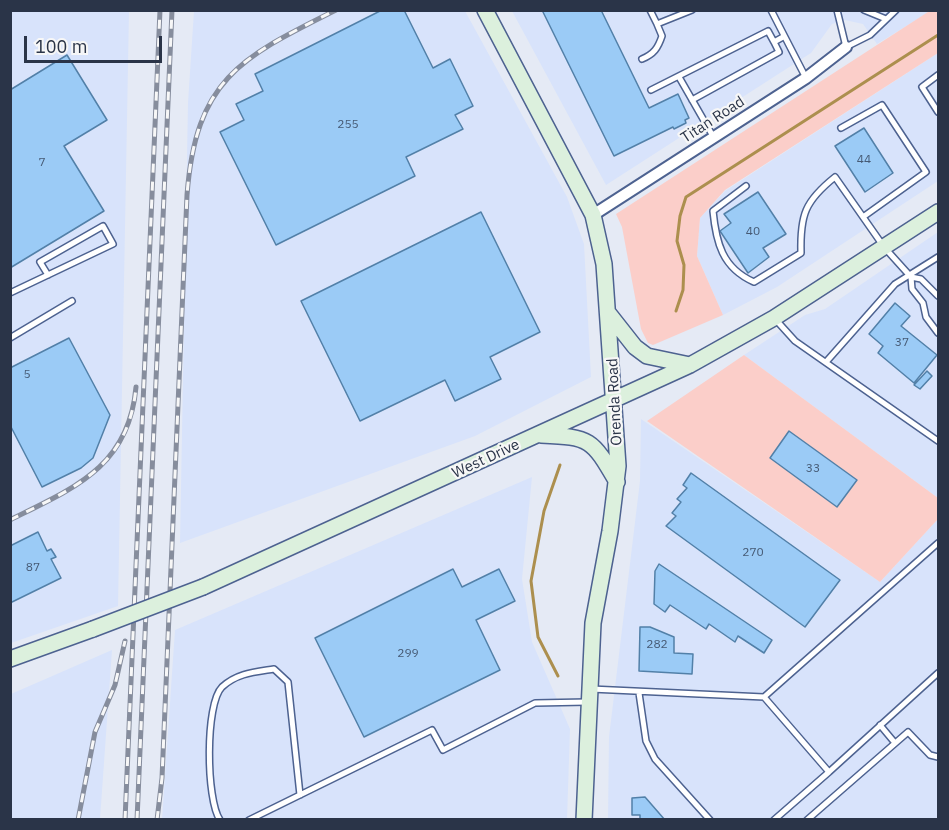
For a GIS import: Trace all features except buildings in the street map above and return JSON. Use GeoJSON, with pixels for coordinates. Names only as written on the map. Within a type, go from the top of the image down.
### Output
{"type":"FeatureCollection","features":[{"type":"Feature","properties":{"kind":"street","name":"Orenda Road"},"geometry":{"type":"LineString","coordinates":[[485,10],[593,215],[604,264],[615,399],[617,483],[593,623],[584,819]]}},
{"type":"Feature","properties":{"kind":"street","name":"Titan Road"},"geometry":{"type":"LineString","coordinates":[[593,215],[806,78],[846,47]]}},
{"type":"Feature","properties":{"kind":"street","name":"West Drive"},"geometry":{"type":"LineString","coordinates":[[10,659],[203,587],[690,365],[774,318],[939,212]]}},
{"type":"Feature","properties":{"kind":"street"},"geometry":{"type":"LineString","coordinates":[[609,314],[634,347],[647,356],[690,365]]}},
{"type":"Feature","properties":{"kind":"street"},"geometry":{"type":"LineString","coordinates":[[538,435],[585,439],[596,448],[617,483]]}},
{"type":"Feature","properties":{"kind":"lane"},"geometry":{"type":"LineString","coordinates":[[642,60],[653,54],[662,36],[650,10]]}},
{"type":"Feature","properties":{"kind":"lane"},"geometry":{"type":"LineString","coordinates":[[657,24],[692,10]]}},
{"type":"Feature","properties":{"kind":"lane"},"geometry":{"type":"LineString","coordinates":[[771,10],[806,78]]}},
{"type":"Feature","properties":{"kind":"lane"},"geometry":{"type":"LineString","coordinates":[[837,10],[846,47],[870,35],[896,10]]}},
{"type":"Feature","properties":{"kind":"lane"},"geometry":{"type":"LineString","coordinates":[[864,10],[886,19]]}},
{"type":"Feature","properties":{"kind":"lane"},"geometry":{"type":"LineString","coordinates":[[651,90],[768,31],[779,52],[692,100]]}},
{"type":"Feature","properties":{"kind":"lane"},"geometry":{"type":"LineString","coordinates":[[774,42],[783,37]]}},
{"type":"Feature","properties":{"kind":"lane"},"geometry":{"type":"LineString","coordinates":[[939,75],[922,87],[939,112]]}},
{"type":"Feature","properties":{"kind":"lane"},"geometry":{"type":"LineString","coordinates":[[679,77],[714,138]]}},
{"type":"Feature","properties":{"kind":"lane"},"geometry":{"type":"LineString","coordinates":[[841,128],[882,105],[926,172],[862,217]]}},
{"type":"Feature","properties":{"kind":"lane"},"geometry":{"type":"LineString","coordinates":[[746,186],[713,211],[716,243],[740,276],[754,282],[801,253],[800,229],[813,195],[835,177],[884,247],[910,275],[921,279],[939,296]]}},
{"type":"Feature","properties":{"kind":"lane"},"geometry":{"type":"LineString","coordinates":[[10,293],[48,275],[113,244],[104,226],[40,262],[48,275]]}},
{"type":"Feature","properties":{"kind":"lane"},"geometry":{"type":"LineString","coordinates":[[826,363],[895,284],[939,257]]}},
{"type":"Feature","properties":{"kind":"lane"},"geometry":{"type":"LineString","coordinates":[[910,275],[912,289],[923,303],[926,317],[939,333]]}},
{"type":"Feature","properties":{"kind":"lane"},"geometry":{"type":"LineString","coordinates":[[10,338],[72,301]]}},
{"type":"Feature","properties":{"kind":"lane"},"geometry":{"type":"LineString","coordinates":[[774,318],[795,341],[939,441]]}},
{"type":"Feature","properties":{"kind":"lane"},"geometry":{"type":"LineString","coordinates":[[249,819],[432,730],[443,750],[535,703],[639,693],[764,697],[939,543]]}},
{"type":"Feature","properties":{"kind":"lane"},"geometry":{"type":"LineString","coordinates":[[220,819],[215,813],[210,777],[214,702],[222,688],[243,674],[274,669],[288,682],[300,795]]}},
{"type":"Feature","properties":{"kind":"lane"},"geometry":{"type":"LineString","coordinates":[[774,819],[939,673]]}},
{"type":"Feature","properties":{"kind":"lane"},"geometry":{"type":"LineString","coordinates":[[639,693],[646,741],[655,759],[710,819]]}},
{"type":"Feature","properties":{"kind":"lane"},"geometry":{"type":"LineString","coordinates":[[764,697],[829,772]]}},
{"type":"Feature","properties":{"kind":"lane"},"geometry":{"type":"LineString","coordinates":[[880,725],[895,743]]}},
{"type":"Feature","properties":{"kind":"lane"},"geometry":{"type":"LineString","coordinates":[[807,819],[908,732],[930,755],[939,757]]}},
{"type":"Feature","properties":{"kind":"shaded area"},"geometry":{"type":"Polygon","coordinates":[[[931,10],[938,11],[938,53],[725,190],[700,218],[697,256],[723,315],[653,345],[648,343],[641,329],[622,227],[616,214],[931,10]]]}},
{"type":"Feature","properties":{"kind":"shaded area"},"geometry":{"type":"Polygon","coordinates":[[[11,11],[129,11],[118,606],[11,643],[11,11]]]}},
{"type":"Feature","properties":{"kind":"shaded area"},"geometry":{"type":"Polygon","coordinates":[[[194,11],[465,11],[567,197],[584,244],[591,377],[475,436],[180,543],[188,103],[194,11]]]}},
{"type":"Feature","properties":{"kind":"shaded area"},"geometry":{"type":"Polygon","coordinates":[[[512,11],[931,11],[877,44],[863,24],[845,20],[832,24],[811,53],[606,185],[512,11]]]}},
{"type":"Feature","properties":{"kind":"shaded area"},"geometry":{"type":"Polygon","coordinates":[[[938,53],[938,181],[777,287],[723,315],[697,256],[700,218],[725,191],[938,53]]]}},
{"type":"Feature","properties":{"kind":"shaded area"},"geometry":{"type":"Polygon","coordinates":[[[938,232],[938,498],[744,355],[805,315],[825,309],[938,232]]]}},
{"type":"Feature","properties":{"kind":"shaded area"},"geometry":{"type":"Polygon","coordinates":[[[744,355],[938,498],[938,519],[880,582],[647,421],[744,355]]]}},
{"type":"Feature","properties":{"kind":"shaded area"},"geometry":{"type":"Polygon","coordinates":[[[641,419],[880,582],[938,519],[938,819],[608,819],[609,737],[640,481],[641,419]]]}},
{"type":"Feature","properties":{"kind":"shaded area"},"geometry":{"type":"Polygon","coordinates":[[[532,477],[522,579],[532,642],[570,729],[567,819],[162,820],[175,630],[532,477]]]}},
{"type":"Feature","properties":{"kind":"shaded area"},"geometry":{"type":"Polygon","coordinates":[[[112,650],[100,819],[11,819],[11,694],[112,650]]]}},
{"type":"Feature","properties":{"kind":"waterway"},"geometry":{"type":"LineString","coordinates":[[676,311],[683,290],[684,265],[677,241],[680,216],[686,197],[938,35]]}},
{"type":"Feature","properties":{"kind":"waterway"},"geometry":{"type":"LineString","coordinates":[[558,676],[538,637],[531,581],[544,511],[560,465]]}},
{"type":"Feature","properties":{"kind":"railway"},"geometry":{"type":"LineString","coordinates":[[125,820],[160,10]]}},
{"type":"Feature","properties":{"kind":"railway"},"geometry":{"type":"LineString","coordinates":[[137,820],[172,10]]}},
{"type":"Feature","properties":{"kind":"railway"},"geometry":{"type":"LineString","coordinates":[[157,820],[162,778],[187,195],[192,156],[201,124],[213,98],[229,77],[249,59],[273,43],[336,10]]}},
{"type":"Feature","properties":{"kind":"railway"},"geometry":{"type":"LineString","coordinates":[[10,520],[76,485],[110,456],[122,437],[131,414],[136,387]]}},
{"type":"Feature","properties":{"kind":"railway"},"geometry":{"type":"LineString","coordinates":[[78,820],[95,732],[115,685],[125,641]]}}]}
